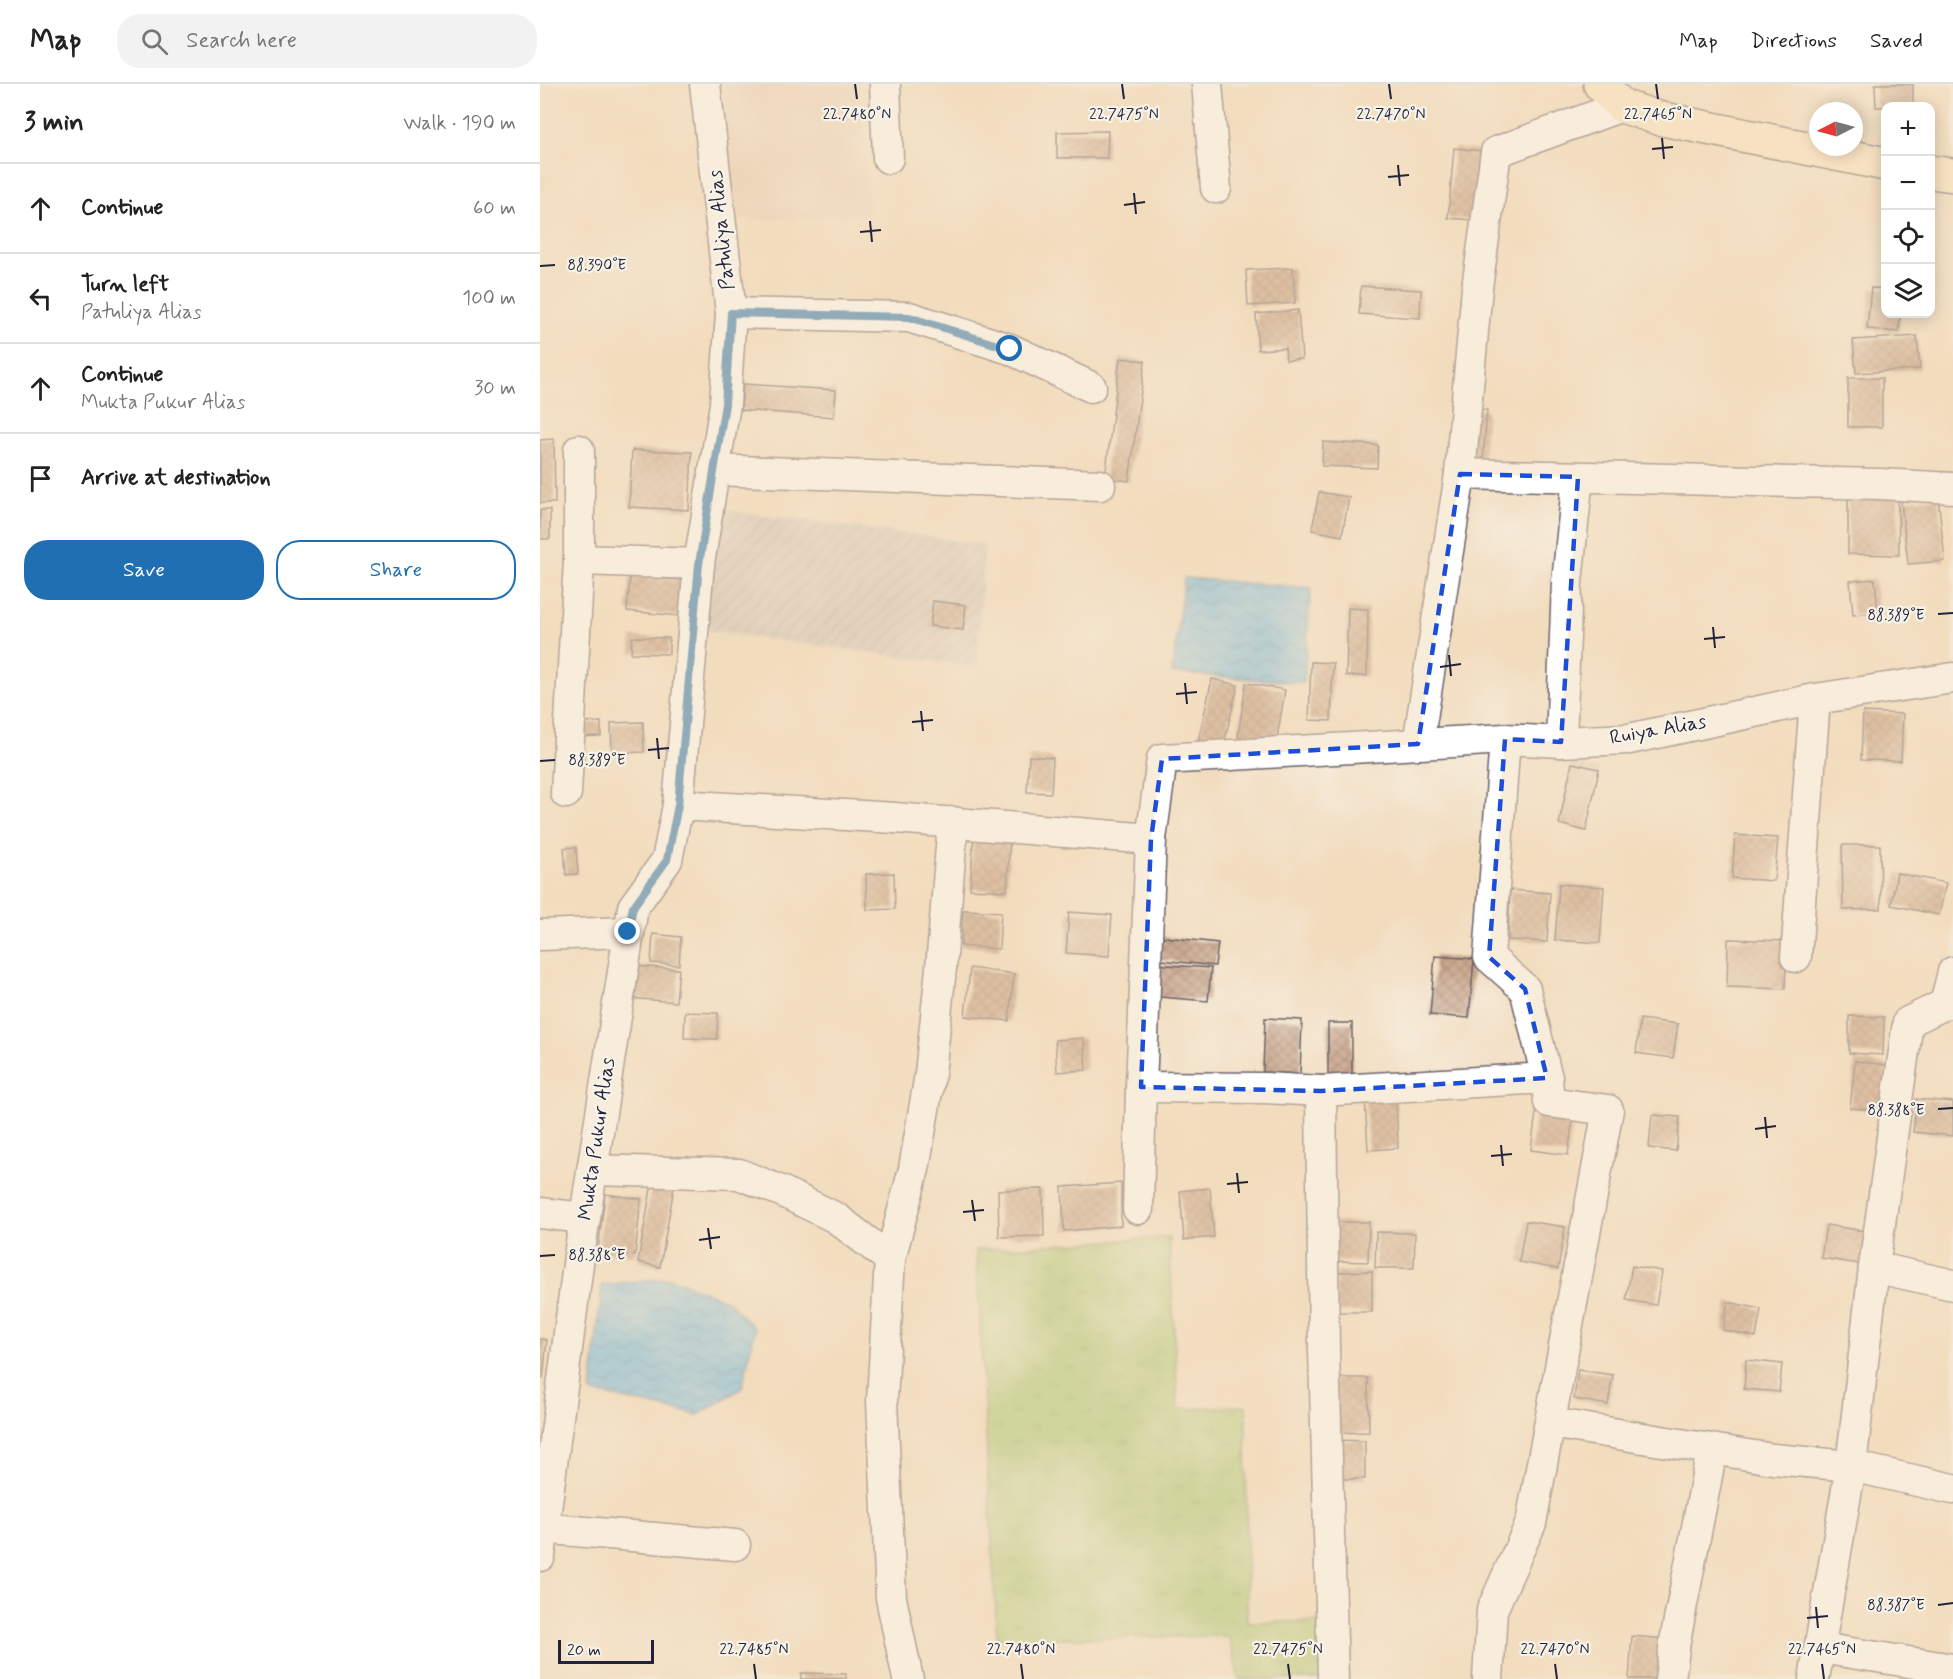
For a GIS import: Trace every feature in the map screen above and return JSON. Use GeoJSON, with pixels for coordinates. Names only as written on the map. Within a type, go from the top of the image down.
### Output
{"type":"FeatureCollection","features":[{"type":"Feature","properties":{"kind":"street","name":"Patuliya Alias"},"geometry":{"type":"LineString","coordinates":[[678,805],[699,564],[725,404],[731,313],[705,84]]}},
{"type":"Feature","properties":{"kind":"street"},"geometry":{"type":"LineString","coordinates":[[885,84],[888,158]]}},
{"type":"Feature","properties":{"kind":"street"},"geometry":{"type":"LineString","coordinates":[[1207,84],[1216,188]]}},
{"type":"Feature","properties":{"kind":"street"},"geometry":{"type":"LineString","coordinates":[[1418,744],[1460,474],[1477,288],[1496,152],[1611,95],[1658,118],[1881,163]]}},
{"type":"Feature","properties":{"kind":"street"},"geometry":{"type":"LineString","coordinates":[[1935,173],[1953,175]]}},
{"type":"Feature","properties":{"kind":"street"},"geometry":{"type":"LineString","coordinates":[[731,313],[909,317],[1010,349],[1091,387]]}},
{"type":"Feature","properties":{"kind":"street"},"geometry":{"type":"LineString","coordinates":[[566,793],[579,560],[579,450]]}},
{"type":"Feature","properties":{"kind":"street"},"geometry":{"type":"LineString","coordinates":[[714,470],[1100,485]]}},
{"type":"Feature","properties":{"kind":"street"},"geometry":{"type":"LineString","coordinates":[[1460,474],[1880,484],[1953,488]]}},
{"type":"Feature","properties":{"kind":"street"},"geometry":{"type":"LineString","coordinates":[[1561,742],[1567,582],[1578,477]]}},
{"type":"Feature","properties":{"kind":"street"},"geometry":{"type":"LineString","coordinates":[[579,560],[699,564]]}},
{"type":"Feature","properties":{"kind":"street","name":"Ruiya Alias"},"geometry":{"type":"LineString","coordinates":[[1151,839],[1162,759],[1505,739],[1561,742],[1629,739],[1815,699],[1953,678]]}},
{"type":"Feature","properties":{"kind":"street"},"geometry":{"type":"LineString","coordinates":[[1796,957],[1815,699]]}},
{"type":"Feature","properties":{"kind":"street"},"geometry":{"type":"LineString","coordinates":[[1488,1679],[1492,1610],[1531,1522],[1608,1110],[1549,1102],[1547,1078],[1525,989],[1489,957],[1505,739]]}},
{"type":"Feature","properties":{"kind":"street"},"geometry":{"type":"LineString","coordinates":[[678,805],[952,822],[1151,839],[1138,1209]]}},
{"type":"Feature","properties":{"kind":"street","name":"Mukta Pukur Alias"},"geometry":{"type":"LineString","coordinates":[[541,1537],[585,1218],[628,932],[633,907],[667,860],[678,805]]}},
{"type":"Feature","properties":{"kind":"street"},"geometry":{"type":"LineString","coordinates":[[908,1679],[891,1598],[882,1401],[890,1259],[914,1168],[930,1074],[952,822]]}},
{"type":"Feature","properties":{"kind":"street"},"geometry":{"type":"LineString","coordinates":[[540,935],[628,932]]}},
{"type":"Feature","properties":{"kind":"street"},"geometry":{"type":"LineString","coordinates":[[1814,1679],[1851,1466],[1874,1267],[1908,1022],[1945,1004],[1951,986]]}},
{"type":"Feature","properties":{"kind":"street"},"geometry":{"type":"LineString","coordinates":[[1141,1087],[1321,1091],[1547,1078]]}},
{"type":"Feature","properties":{"kind":"street"},"geometry":{"type":"LineString","coordinates":[[1321,1091],[1324,1350],[1334,1679]]}},
{"type":"Feature","properties":{"kind":"street"},"geometry":{"type":"LineString","coordinates":[[592,1170],[739,1174],[781,1191],[836,1218],[890,1259]]}},
{"type":"Feature","properties":{"kind":"street"},"geometry":{"type":"LineString","coordinates":[[540,1213],[585,1218]]}},
{"type":"Feature","properties":{"kind":"street"},"geometry":{"type":"LineString","coordinates":[[1874,1267],[1953,1285]]}},
{"type":"Feature","properties":{"kind":"street"},"geometry":{"type":"LineString","coordinates":[[1550,1423],[1773,1460],[1851,1466],[1953,1489]]}},
{"type":"Feature","properties":{"kind":"street"},"geometry":{"type":"LineString","coordinates":[[1670,1679],[1675,1641],[1712,1450]]}},
{"type":"Feature","properties":{"kind":"street"},"geometry":{"type":"LineString","coordinates":[[541,1537],[735,1545]]}},
{"type":"Feature","properties":{"kind":"street"},"geometry":{"type":"LineString","coordinates":[[1820,1648],[1953,1669]]}},
{"type":"Feature","properties":{"kind":"highlighted area"},"geometry":{"type":"Polygon","coordinates":[[[1460,474],[1578,477],[1561,742],[1505,739],[1489,957],[1525,989],[1547,1078],[1321,1091],[1141,1087],[1151,839],[1162,759],[1418,744],[1460,474]]]}},
{"type":"Feature","properties":{"kind":"shaded area"},"geometry":{"type":"Polygon","coordinates":[[[723,84],[859,84],[870,214],[733,221],[723,84]]]}},
{"type":"Feature","properties":{"kind":"shaded area"},"geometry":{"type":"Polygon","coordinates":[[[715,509],[985,544],[977,667],[703,630],[715,509]]]}},
{"type":"Feature","properties":{"kind":"green space"},"geometry":{"type":"Polygon","coordinates":[[[1169,1237],[1178,1409],[1246,1406],[1247,1622],[1324,1622],[1330,1679],[1239,1679],[1229,1636],[997,1639],[976,1250],[1169,1237]]]}},
{"type":"Feature","properties":{"kind":"water"},"geometry":{"type":"Polygon","coordinates":[[[1184,578],[1311,588],[1304,683],[1172,673],[1184,578]]]}},
{"type":"Feature","properties":{"kind":"water"},"geometry":{"type":"Polygon","coordinates":[[[670,1278],[728,1301],[755,1329],[742,1388],[698,1415],[591,1392],[602,1285],[670,1278]]]}},
{"type":"Feature","properties":{"kind":"building"},"geometry":{"type":"Polygon","coordinates":[[[1875,84],[1913,84],[1913,102],[1881,102],[1881,107],[1876,107],[1875,84]]]}},
{"type":"Feature","properties":{"kind":"building"},"geometry":{"type":"Polygon","coordinates":[[[1108,131],[1107,158],[1057,158],[1057,132],[1108,131]]]}},
{"type":"Feature","properties":{"kind":"building"},"geometry":{"type":"Polygon","coordinates":[[[1454,148],[1492,152],[1486,221],[1448,218],[1454,148]]]}},
{"type":"Feature","properties":{"kind":"building"},"geometry":{"type":"Polygon","coordinates":[[[1293,268],[1295,303],[1248,306],[1246,270],[1293,268]]]}},
{"type":"Feature","properties":{"kind":"building"},"geometry":{"type":"Polygon","coordinates":[[[1361,286],[1421,290],[1420,318],[1359,314],[1361,286]]]}},
{"type":"Feature","properties":{"kind":"building"},"geometry":{"type":"Polygon","coordinates":[[[1871,288],[1881,289],[1881,318],[1900,318],[1899,332],[1867,329],[1871,288]]]}},
{"type":"Feature","properties":{"kind":"building"},"geometry":{"type":"Polygon","coordinates":[[[1298,310],[1302,359],[1286,360],[1285,348],[1258,350],[1256,314],[1298,310]]]}},
{"type":"Feature","properties":{"kind":"building"},"geometry":{"type":"Polygon","coordinates":[[[1917,336],[1920,369],[1856,373],[1853,340],[1917,336]]]}},
{"type":"Feature","properties":{"kind":"building"},"geometry":{"type":"Polygon","coordinates":[[[1120,358],[1145,361],[1129,481],[1105,478],[1120,358]]]}},
{"type":"Feature","properties":{"kind":"building"},"geometry":{"type":"Polygon","coordinates":[[[1848,378],[1882,378],[1882,427],[1848,427],[1848,378]]]}},
{"type":"Feature","properties":{"kind":"building"},"geometry":{"type":"Polygon","coordinates":[[[743,384],[836,390],[834,417],[741,410],[743,384]]]}},
{"type":"Feature","properties":{"kind":"building"},"geometry":{"type":"Polygon","coordinates":[[[1460,408],[1487,410],[1483,461],[1456,459],[1460,408]]]}},
{"type":"Feature","properties":{"kind":"building"},"geometry":{"type":"Polygon","coordinates":[[[554,439],[555,503],[540,503],[540,440],[554,439]]]}},
{"type":"Feature","properties":{"kind":"building"},"geometry":{"type":"Polygon","coordinates":[[[1323,442],[1378,445],[1377,468],[1322,466],[1323,442]]]}},
{"type":"Feature","properties":{"kind":"building"},"geometry":{"type":"Polygon","coordinates":[[[632,450],[692,452],[689,510],[629,507],[632,450]]]}},
{"type":"Feature","properties":{"kind":"building"},"geometry":{"type":"Polygon","coordinates":[[[1319,492],[1349,497],[1342,536],[1312,530],[1319,492]]]}},
{"type":"Feature","properties":{"kind":"building"},"geometry":{"type":"Polygon","coordinates":[[[1848,496],[1898,496],[1899,555],[1848,554],[1848,496]]]}},
{"type":"Feature","properties":{"kind":"building"},"geometry":{"type":"Polygon","coordinates":[[[1938,497],[1945,561],[1908,564],[1901,501],[1938,497]]]}},
{"type":"Feature","properties":{"kind":"building"},"geometry":{"type":"Polygon","coordinates":[[[540,510],[550,510],[550,539],[540,539],[540,510]]]}},
{"type":"Feature","properties":{"kind":"building"},"geometry":{"type":"Polygon","coordinates":[[[630,576],[683,580],[680,616],[627,611],[630,576]]]}},
{"type":"Feature","properties":{"kind":"building"},"geometry":{"type":"Polygon","coordinates":[[[1875,579],[1878,613],[1853,615],[1850,581],[1875,579]]]}},
{"type":"Feature","properties":{"kind":"building"},"geometry":{"type":"Polygon","coordinates":[[[933,601],[966,605],[963,630],[930,626],[933,601]]]}},
{"type":"Feature","properties":{"kind":"building"},"geometry":{"type":"Polygon","coordinates":[[[1348,608],[1368,609],[1367,676],[1346,676],[1348,608]]]}},
{"type":"Feature","properties":{"kind":"building"},"geometry":{"type":"Polygon","coordinates":[[[632,637],[669,638],[669,654],[631,653],[632,637]]]}},
{"type":"Feature","properties":{"kind":"building"},"geometry":{"type":"Polygon","coordinates":[[[1311,662],[1333,663],[1331,721],[1309,720],[1311,662]]]}},
{"type":"Feature","properties":{"kind":"building"},"geometry":{"type":"Polygon","coordinates":[[[1212,679],[1238,685],[1223,747],[1198,742],[1212,679]]]}},
{"type":"Feature","properties":{"kind":"building"},"geometry":{"type":"Polygon","coordinates":[[[1246,683],[1285,690],[1276,744],[1238,737],[1246,683]]]}},
{"type":"Feature","properties":{"kind":"building"},"geometry":{"type":"Polygon","coordinates":[[[1863,712],[1903,714],[1901,761],[1861,760],[1863,712]]]}},
{"type":"Feature","properties":{"kind":"building"},"geometry":{"type":"Polygon","coordinates":[[[601,722],[601,736],[573,737],[573,723],[601,722]]]}},
{"type":"Feature","properties":{"kind":"building"},"geometry":{"type":"Polygon","coordinates":[[[643,722],[644,752],[612,753],[611,723],[643,722]]]}},
{"type":"Feature","properties":{"kind":"building"},"geometry":{"type":"Polygon","coordinates":[[[1029,756],[1053,758],[1051,793],[1027,792],[1029,756]]]}},
{"type":"Feature","properties":{"kind":"building"},"geometry":{"type":"Polygon","coordinates":[[[1572,763],[1599,769],[1586,831],[1559,824],[1572,763]]]}},
{"type":"Feature","properties":{"kind":"building"},"geometry":{"type":"Polygon","coordinates":[[[974,835],[1010,837],[1007,891],[970,889],[974,835]]]}},
{"type":"Feature","properties":{"kind":"building"},"geometry":{"type":"Polygon","coordinates":[[[1735,835],[1778,838],[1774,881],[1732,878],[1735,835]]]}},
{"type":"Feature","properties":{"kind":"building"},"geometry":{"type":"Polygon","coordinates":[[[1842,845],[1880,845],[1881,909],[1843,910],[1842,845]]]}},
{"type":"Feature","properties":{"kind":"building"},"geometry":{"type":"Polygon","coordinates":[[[576,847],[578,874],[566,875],[564,848],[576,847]]]}},
{"type":"Feature","properties":{"kind":"building"},"geometry":{"type":"Polygon","coordinates":[[[894,873],[895,909],[867,910],[866,874],[894,873]]]}},
{"type":"Feature","properties":{"kind":"building"},"geometry":{"type":"Polygon","coordinates":[[[1897,873],[1946,883],[1939,915],[1891,905],[1897,873]]]}},
{"type":"Feature","properties":{"kind":"building"},"geometry":{"type":"Polygon","coordinates":[[[1559,884],[1604,887],[1600,943],[1555,940],[1559,884]]]}},
{"type":"Feature","properties":{"kind":"building"},"geometry":{"type":"Polygon","coordinates":[[[1510,890],[1550,893],[1547,942],[1508,940],[1510,890]]]}},
{"type":"Feature","properties":{"kind":"building"},"geometry":{"type":"Polygon","coordinates":[[[963,910],[1001,912],[999,949],[961,946],[963,910]]]}},
{"type":"Feature","properties":{"kind":"building"},"geometry":{"type":"Polygon","coordinates":[[[1069,912],[1112,915],[1109,956],[1066,953],[1069,912]]]}},
{"type":"Feature","properties":{"kind":"building"},"geometry":{"type":"Polygon","coordinates":[[[653,934],[681,937],[679,965],[651,963],[653,934]]]}},
{"type":"Feature","properties":{"kind":"building"},"geometry":{"type":"Polygon","coordinates":[[[1156,936],[1218,943],[1215,966],[1153,959],[1156,936]]]}},
{"type":"Feature","properties":{"kind":"building"},"geometry":{"type":"Polygon","coordinates":[[[1728,939],[1787,941],[1785,989],[1727,987],[1728,939]]]}},
{"type":"Feature","properties":{"kind":"building"},"geometry":{"type":"Polygon","coordinates":[[[1435,956],[1474,959],[1469,1018],[1430,1015],[1435,956]]]}},
{"type":"Feature","properties":{"kind":"building"},"geometry":{"type":"Polygon","coordinates":[[[1151,964],[1211,968],[1208,1001],[1148,996],[1151,964]]]}},
{"type":"Feature","properties":{"kind":"building"},"geometry":{"type":"Polygon","coordinates":[[[631,966],[679,969],[676,1002],[629,998],[631,966]]]}},
{"type":"Feature","properties":{"kind":"building"},"geometry":{"type":"Polygon","coordinates":[[[970,968],[1014,974],[1009,1021],[965,1016],[970,968]]]}},
{"type":"Feature","properties":{"kind":"building"},"geometry":{"type":"Polygon","coordinates":[[[685,1012],[718,1013],[717,1039],[684,1038],[685,1012]]]}},
{"type":"Feature","properties":{"kind":"building"},"geometry":{"type":"Polygon","coordinates":[[[1849,1016],[1884,1017],[1883,1055],[1849,1053],[1849,1016]]]}},
{"type":"Feature","properties":{"kind":"building"},"geometry":{"type":"Polygon","coordinates":[[[1265,1018],[1302,1020],[1300,1074],[1263,1072],[1265,1018]]]}},
{"type":"Feature","properties":{"kind":"building"},"geometry":{"type":"Polygon","coordinates":[[[1640,1019],[1678,1024],[1673,1058],[1636,1053],[1640,1019]]]}},
{"type":"Feature","properties":{"kind":"building"},"geometry":{"type":"Polygon","coordinates":[[[1328,1023],[1352,1023],[1352,1075],[1328,1075],[1328,1023]]]}},
{"type":"Feature","properties":{"kind":"building"},"geometry":{"type":"Polygon","coordinates":[[[1084,1038],[1086,1070],[1057,1072],[1055,1040],[1084,1038]]]}},
{"type":"Feature","properties":{"kind":"building"},"geometry":{"type":"Polygon","coordinates":[[[1855,1061],[1887,1065],[1882,1111],[1850,1108],[1855,1061]]]}},
{"type":"Feature","properties":{"kind":"building"},"geometry":{"type":"Polygon","coordinates":[[[1396,1098],[1398,1148],[1368,1150],[1365,1099],[1396,1098]]]}},
{"type":"Feature","properties":{"kind":"building"},"geometry":{"type":"Polygon","coordinates":[[[1916,1099],[1953,1102],[1953,1136],[1913,1132],[1916,1099]]]}},
{"type":"Feature","properties":{"kind":"building"},"geometry":{"type":"Polygon","coordinates":[[[1537,1105],[1574,1110],[1568,1155],[1531,1150],[1537,1105]]]}},
{"type":"Feature","properties":{"kind":"building"},"geometry":{"type":"Polygon","coordinates":[[[1652,1115],[1680,1117],[1676,1151],[1649,1148],[1652,1115]]]}},
{"type":"Feature","properties":{"kind":"building"},"geometry":{"type":"Polygon","coordinates":[[[652,1183],[674,1187],[660,1267],[638,1262],[652,1183]]]}},
{"type":"Feature","properties":{"kind":"building"},"geometry":{"type":"Polygon","coordinates":[[[1121,1183],[1121,1226],[1064,1231],[1062,1187],[1121,1183]]]}},
{"type":"Feature","properties":{"kind":"building"},"geometry":{"type":"Polygon","coordinates":[[[1210,1188],[1214,1237],[1184,1240],[1180,1191],[1210,1188]]]}},
{"type":"Feature","properties":{"kind":"building"},"geometry":{"type":"Polygon","coordinates":[[[1043,1189],[1044,1236],[999,1237],[998,1190],[1043,1189]]]}},
{"type":"Feature","properties":{"kind":"building"},"geometry":{"type":"Polygon","coordinates":[[[605,1194],[641,1199],[635,1256],[598,1251],[605,1194]]]}},
{"type":"Feature","properties":{"kind":"building"},"geometry":{"type":"Polygon","coordinates":[[[1526,1221],[1565,1227],[1558,1269],[1519,1262],[1526,1221]]]}},
{"type":"Feature","properties":{"kind":"building"},"geometry":{"type":"Polygon","coordinates":[[[1335,1222],[1369,1222],[1368,1262],[1334,1261],[1335,1222]]]}},
{"type":"Feature","properties":{"kind":"building"},"geometry":{"type":"Polygon","coordinates":[[[1826,1225],[1871,1232],[1866,1265],[1821,1258],[1826,1225]]]}},
{"type":"Feature","properties":{"kind":"building"},"geometry":{"type":"Polygon","coordinates":[[[1376,1232],[1415,1233],[1414,1268],[1375,1268],[1376,1232]]]}},
{"type":"Feature","properties":{"kind":"building"},"geometry":{"type":"Polygon","coordinates":[[[1632,1266],[1662,1271],[1656,1305],[1626,1300],[1632,1266]]]}},
{"type":"Feature","properties":{"kind":"building"},"geometry":{"type":"Polygon","coordinates":[[[1372,1271],[1372,1312],[1336,1312],[1336,1272],[1372,1271]]]}},
{"type":"Feature","properties":{"kind":"building"},"geometry":{"type":"Polygon","coordinates":[[[1728,1302],[1761,1309],[1756,1337],[1723,1330],[1728,1302]]]}},
{"type":"Feature","properties":{"kind":"building"},"geometry":{"type":"Polygon","coordinates":[[[540,1339],[547,1340],[543,1378],[540,1378],[540,1339]]]}},
{"type":"Feature","properties":{"kind":"building"},"geometry":{"type":"Polygon","coordinates":[[[1746,1360],[1782,1364],[1779,1392],[1744,1389],[1746,1360]]]}},
{"type":"Feature","properties":{"kind":"building"},"geometry":{"type":"Polygon","coordinates":[[[1578,1370],[1613,1375],[1608,1405],[1574,1399],[1578,1370]]]}},
{"type":"Feature","properties":{"kind":"building"},"geometry":{"type":"Polygon","coordinates":[[[1334,1378],[1368,1378],[1369,1432],[1336,1433],[1334,1378]]]}},
{"type":"Feature","properties":{"kind":"building"},"geometry":{"type":"Polygon","coordinates":[[[1335,1440],[1365,1441],[1365,1479],[1334,1479],[1335,1440]]]}},
{"type":"Feature","properties":{"kind":"building"},"geometry":{"type":"Polygon","coordinates":[[[1632,1636],[1667,1639],[1663,1679],[1629,1679],[1632,1636]]]}},
{"type":"Feature","properties":{"kind":"building"},"geometry":{"type":"Polygon","coordinates":[[[801,1673],[846,1674],[846,1679],[801,1679],[801,1673]]]}},
{"type":"Feature","properties":{"kind":"route"},"geometry":{"type":"LineString","coordinates":[[628,932],[633,907],[667,860],[678,805],[699,564],[725,404],[731,313],[909,317],[1010,349]]}}]}
